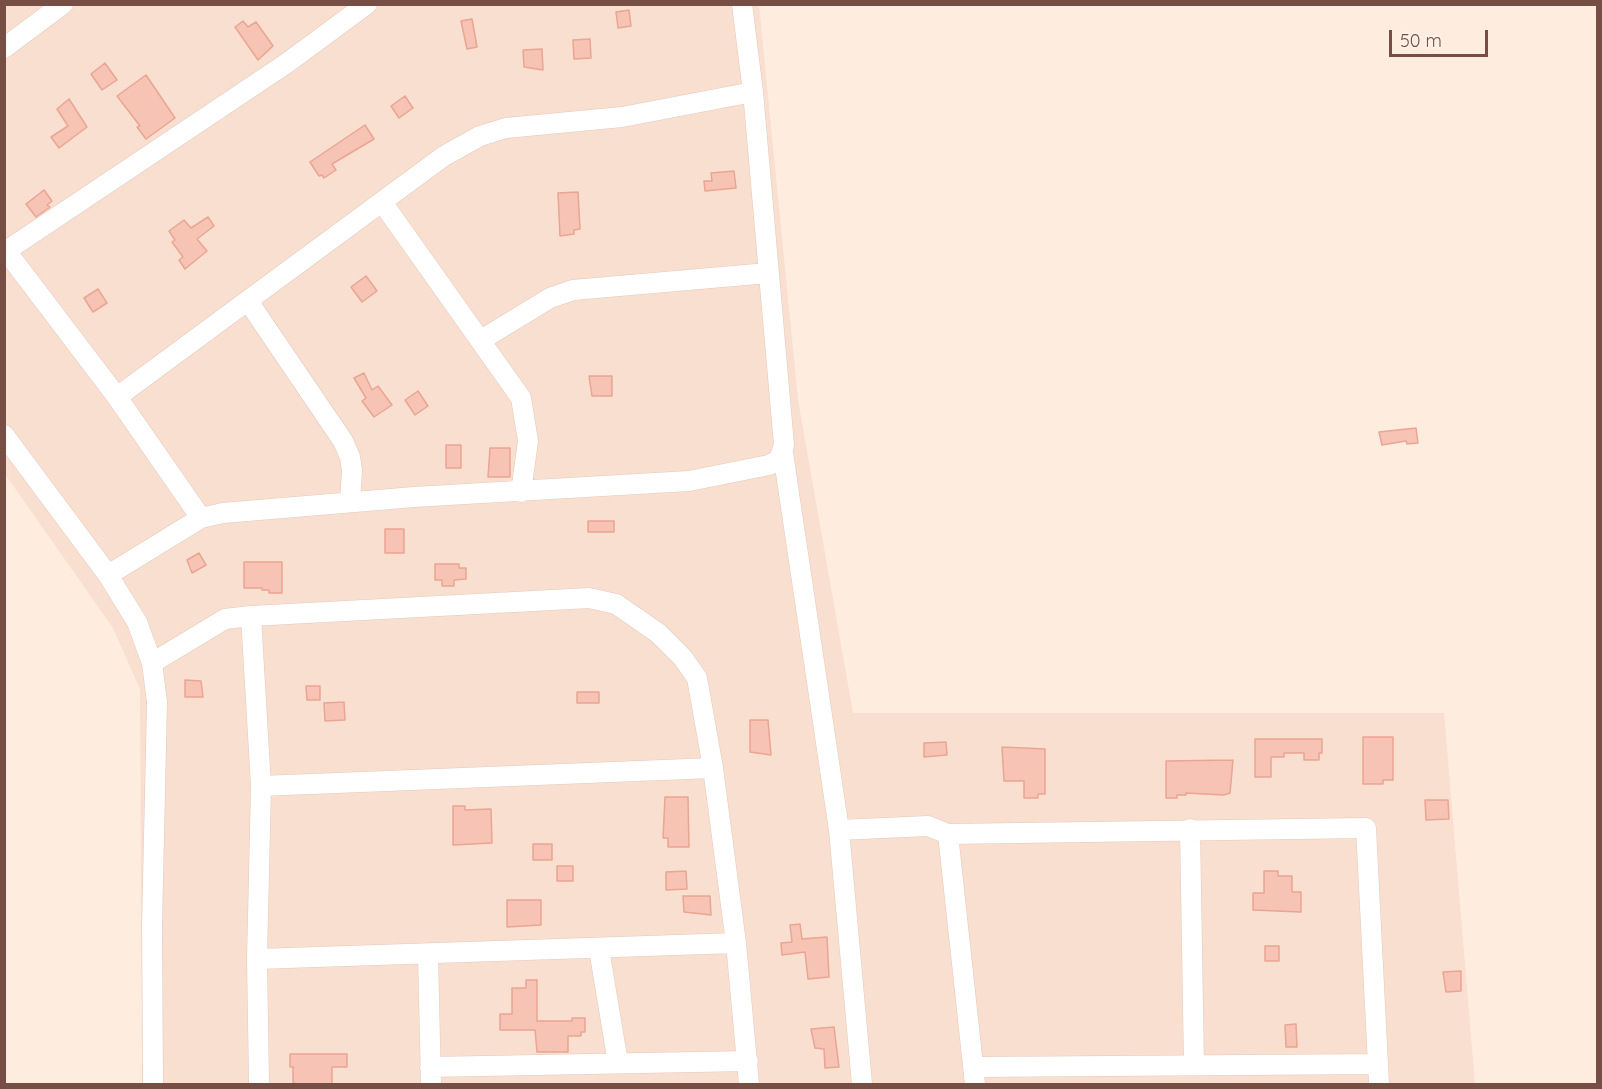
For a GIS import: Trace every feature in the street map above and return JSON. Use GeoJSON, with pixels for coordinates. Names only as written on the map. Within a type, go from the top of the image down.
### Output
{"type":"FeatureCollection","features":[{"type":"Feature","properties":{"kind":"street"},"geometry":{"type":"LineString","coordinates":[[4,48],[63,4]]}},
{"type":"Feature","properties":{"kind":"street"},"geometry":{"type":"LineString","coordinates":[[201,518],[117,397],[5,250],[287,63],[367,4]]}},
{"type":"Feature","properties":{"kind":"street"},"geometry":{"type":"LineString","coordinates":[[742,4],[753,92],[783,453],[839,830],[862,1084]]}},
{"type":"Feature","properties":{"kind":"street"},"geometry":{"type":"LineString","coordinates":[[117,397],[444,156],[480,136],[506,128],[621,117],[753,92]]}},
{"type":"Feature","properties":{"kind":"street"},"geometry":{"type":"LineString","coordinates":[[382,202],[521,398],[528,441],[521,492]]}},
{"type":"Feature","properties":{"kind":"street"},"geometry":{"type":"LineString","coordinates":[[481,340],[550,298],[573,290],[768,273]]}},
{"type":"Feature","properties":{"kind":"street"},"geometry":{"type":"LineString","coordinates":[[248,301],[343,441],[350,457],[352,470],[350,502]]}},
{"type":"Feature","properties":{"kind":"street"},"geometry":{"type":"LineString","coordinates":[[4,435],[108,575],[137,622],[152,663],[157,702],[152,927],[153,1084]]}},
{"type":"Feature","properties":{"kind":"street"},"geometry":{"type":"LineString","coordinates":[[108,575],[201,518],[223,513],[350,502],[689,481],[769,465],[779,460],[783,453]]}},
{"type":"Feature","properties":{"kind":"street"},"geometry":{"type":"LineString","coordinates":[[152,663],[225,619],[251,616],[589,598],[616,604],[658,633],[697,678],[713,768],[736,943],[749,1084]]}},
{"type":"Feature","properties":{"kind":"street"},"geometry":{"type":"LineString","coordinates":[[251,616],[261,786],[257,959],[259,1084]]}},
{"type":"Feature","properties":{"kind":"street"},"geometry":{"type":"LineString","coordinates":[[261,786],[713,768]]}},
{"type":"Feature","properties":{"kind":"street"},"geometry":{"type":"LineString","coordinates":[[839,830],[928,826],[948,834],[1366,828],[1379,1084]]}},
{"type":"Feature","properties":{"kind":"street"},"geometry":{"type":"LineString","coordinates":[[1190,829],[1194,1065]]}},
{"type":"Feature","properties":{"kind":"street"},"geometry":{"type":"LineString","coordinates":[[948,834],[975,1076],[1194,1065],[1378,1064]]}},
{"type":"Feature","properties":{"kind":"street"},"geometry":{"type":"LineString","coordinates":[[257,959],[736,943]]}},
{"type":"Feature","properties":{"kind":"street"},"geometry":{"type":"LineString","coordinates":[[599,949],[618,1063]]}},
{"type":"Feature","properties":{"kind":"street"},"geometry":{"type":"LineString","coordinates":[[428,955],[430,1076],[618,1063],[748,1061]]}},
{"type":"Feature","properties":{"kind":"shaded area"},"geometry":{"type":"Polygon","coordinates":[[[4,5],[759,5],[798,400],[853,713],[1444,713],[1475,1084],[142,1084],[140,689],[113,628],[5,474],[4,5]]]}},
{"type":"Feature","properties":{"kind":"building"},"geometry":{"type":"Polygon","coordinates":[[[629,10],[631,26],[618,28],[616,12],[629,10]]]}},
{"type":"Feature","properties":{"kind":"building"},"geometry":{"type":"Polygon","coordinates":[[[472,19],[477,47],[467,49],[461,21],[472,19]]]}},
{"type":"Feature","properties":{"kind":"building"},"geometry":{"type":"Polygon","coordinates":[[[243,21],[248,27],[256,22],[273,46],[258,60],[235,27],[243,21]]]}},
{"type":"Feature","properties":{"kind":"building"},"geometry":{"type":"Polygon","coordinates":[[[590,39],[591,58],[574,59],[573,40],[590,39]]]}},
{"type":"Feature","properties":{"kind":"building"},"geometry":{"type":"Polygon","coordinates":[[[542,49],[543,70],[524,67],[523,50],[542,49]]]}},
{"type":"Feature","properties":{"kind":"building"},"geometry":{"type":"Polygon","coordinates":[[[105,63],[117,80],[102,90],[91,74],[105,63]]]}},
{"type":"Feature","properties":{"kind":"building"},"geometry":{"type":"Polygon","coordinates":[[[146,75],[175,118],[146,139],[137,127],[140,126],[117,96],[146,75]]]}},
{"type":"Feature","properties":{"kind":"building"},"geometry":{"type":"Polygon","coordinates":[[[405,96],[413,108],[399,118],[391,106],[405,96]]]}},
{"type":"Feature","properties":{"kind":"building"},"geometry":{"type":"Polygon","coordinates":[[[69,99],[87,127],[59,148],[51,137],[68,126],[57,109],[69,99]]]}},
{"type":"Feature","properties":{"kind":"building"},"geometry":{"type":"Polygon","coordinates":[[[365,125],[374,139],[332,164],[336,170],[324,178],[322,175],[319,176],[310,162],[365,125]]]}},
{"type":"Feature","properties":{"kind":"building"},"geometry":{"type":"Polygon","coordinates":[[[734,171],[736,188],[705,191],[704,181],[712,181],[711,173],[734,171]]]}},
{"type":"Feature","properties":{"kind":"building"},"geometry":{"type":"Polygon","coordinates":[[[44,190],[52,201],[47,205],[50,207],[36,217],[26,204],[44,190]]]}},
{"type":"Feature","properties":{"kind":"building"},"geometry":{"type":"Polygon","coordinates":[[[578,192],[580,229],[574,230],[574,234],[560,236],[558,193],[578,192]]]}},
{"type":"Feature","properties":{"kind":"building"},"geometry":{"type":"Polygon","coordinates":[[[208,217],[214,226],[197,239],[207,251],[185,269],[179,260],[183,257],[172,242],[175,240],[169,231],[184,220],[191,228],[208,217]]]}},
{"type":"Feature","properties":{"kind":"building"},"geometry":{"type":"Polygon","coordinates":[[[366,276],[377,291],[362,302],[351,287],[366,276]]]}},
{"type":"Feature","properties":{"kind":"building"},"geometry":{"type":"Polygon","coordinates":[[[98,289],[107,303],[93,312],[84,298],[98,289]]]}},
{"type":"Feature","properties":{"kind":"building"},"geometry":{"type":"Polygon","coordinates":[[[364,373],[372,390],[378,386],[392,405],[374,417],[362,401],[366,398],[354,378],[364,373]]]}},
{"type":"Feature","properties":{"kind":"building"},"geometry":{"type":"Polygon","coordinates":[[[589,376],[612,376],[612,396],[592,396],[589,376]]]}},
{"type":"Feature","properties":{"kind":"building"},"geometry":{"type":"Polygon","coordinates":[[[418,391],[428,406],[415,415],[405,400],[418,391]]]}},
{"type":"Feature","properties":{"kind":"building"},"geometry":{"type":"Polygon","coordinates":[[[1416,428],[1418,443],[1407,444],[1406,441],[1382,445],[1379,432],[1416,428]]]}},
{"type":"Feature","properties":{"kind":"building"},"geometry":{"type":"Polygon","coordinates":[[[446,445],[461,445],[461,468],[446,468],[446,445]]]}},
{"type":"Feature","properties":{"kind":"building"},"geometry":{"type":"Polygon","coordinates":[[[490,448],[510,448],[510,477],[488,477],[490,448]]]}},
{"type":"Feature","properties":{"kind":"building"},"geometry":{"type":"Polygon","coordinates":[[[588,521],[614,521],[614,532],[588,532],[588,521]]]}},
{"type":"Feature","properties":{"kind":"building"},"geometry":{"type":"Polygon","coordinates":[[[385,529],[404,529],[404,553],[385,553],[385,529]]]}},
{"type":"Feature","properties":{"kind":"building"},"geometry":{"type":"Polygon","coordinates":[[[199,553],[206,565],[192,573],[187,560],[199,553]]]}},
{"type":"Feature","properties":{"kind":"building"},"geometry":{"type":"Polygon","coordinates":[[[244,562],[282,562],[282,593],[269,593],[269,590],[262,590],[262,588],[244,588],[244,562]]]}},
{"type":"Feature","properties":{"kind":"building"},"geometry":{"type":"Polygon","coordinates":[[[435,564],[459,564],[459,568],[466,568],[466,579],[454,580],[454,586],[442,586],[442,580],[435,580],[435,564]]]}},
{"type":"Feature","properties":{"kind":"building"},"geometry":{"type":"Polygon","coordinates":[[[185,680],[201,681],[203,697],[185,697],[185,680]]]}},
{"type":"Feature","properties":{"kind":"building"},"geometry":{"type":"Polygon","coordinates":[[[306,686],[320,686],[320,700],[307,700],[306,686]]]}},
{"type":"Feature","properties":{"kind":"building"},"geometry":{"type":"Polygon","coordinates":[[[577,692],[599,692],[599,703],[577,703],[577,692]]]}},
{"type":"Feature","properties":{"kind":"building"},"geometry":{"type":"Polygon","coordinates":[[[344,702],[345,720],[325,721],[324,703],[344,702]]]}},
{"type":"Feature","properties":{"kind":"building"},"geometry":{"type":"Polygon","coordinates":[[[750,720],[768,720],[771,755],[750,752],[750,720]]]}},
{"type":"Feature","properties":{"kind":"building"},"geometry":{"type":"Polygon","coordinates":[[[1363,737],[1393,737],[1393,780],[1383,780],[1383,784],[1363,784],[1363,737]]]}},
{"type":"Feature","properties":{"kind":"building"},"geometry":{"type":"Polygon","coordinates":[[[1255,739],[1322,739],[1322,753],[1319,753],[1319,760],[1304,760],[1304,753],[1284,753],[1284,757],[1271,757],[1271,777],[1255,777],[1255,739]]]}},
{"type":"Feature","properties":{"kind":"building"},"geometry":{"type":"Polygon","coordinates":[[[946,742],[947,755],[924,757],[924,743],[946,742]]]}},
{"type":"Feature","properties":{"kind":"building"},"geometry":{"type":"Polygon","coordinates":[[[1002,747],[1045,749],[1045,794],[1038,794],[1038,798],[1024,798],[1024,781],[1004,781],[1002,747]]]}},
{"type":"Feature","properties":{"kind":"building"},"geometry":{"type":"Polygon","coordinates":[[[1233,760],[1230,793],[1224,795],[1186,793],[1186,795],[1177,795],[1177,798],[1166,798],[1166,761],[1233,760]]]}},
{"type":"Feature","properties":{"kind":"building"},"geometry":{"type":"Polygon","coordinates":[[[665,797],[688,797],[689,847],[668,847],[668,838],[663,838],[665,797]]]}},
{"type":"Feature","properties":{"kind":"building"},"geometry":{"type":"Polygon","coordinates":[[[1425,800],[1448,800],[1449,819],[1426,820],[1425,800]]]}},
{"type":"Feature","properties":{"kind":"building"},"geometry":{"type":"Polygon","coordinates":[[[453,806],[465,806],[465,810],[491,809],[492,843],[453,845],[453,806]]]}},
{"type":"Feature","properties":{"kind":"building"},"geometry":{"type":"Polygon","coordinates":[[[533,844],[552,844],[552,860],[533,860],[533,844]]]}},
{"type":"Feature","properties":{"kind":"building"},"geometry":{"type":"Polygon","coordinates":[[[557,866],[573,866],[573,881],[557,881],[557,866]]]}},
{"type":"Feature","properties":{"kind":"building"},"geometry":{"type":"Polygon","coordinates":[[[686,871],[687,889],[666,890],[666,872],[686,871]]]}},
{"type":"Feature","properties":{"kind":"building"},"geometry":{"type":"Polygon","coordinates":[[[1264,871],[1278,871],[1278,876],[1292,876],[1292,892],[1301,892],[1301,912],[1253,910],[1253,893],[1264,893],[1264,871]]]}},
{"type":"Feature","properties":{"kind":"building"},"geometry":{"type":"Polygon","coordinates":[[[683,896],[710,896],[711,915],[684,912],[683,896]]]}},
{"type":"Feature","properties":{"kind":"building"},"geometry":{"type":"Polygon","coordinates":[[[507,900],[541,900],[541,925],[507,927],[507,900]]]}},
{"type":"Feature","properties":{"kind":"building"},"geometry":{"type":"Polygon","coordinates":[[[800,924],[802,939],[827,937],[829,977],[808,979],[805,952],[782,955],[781,943],[792,942],[790,925],[800,924]]]}},
{"type":"Feature","properties":{"kind":"building"},"geometry":{"type":"Polygon","coordinates":[[[1265,946],[1279,946],[1279,961],[1265,961],[1265,946]]]}},
{"type":"Feature","properties":{"kind":"building"},"geometry":{"type":"Polygon","coordinates":[[[1461,971],[1461,991],[1446,992],[1443,972],[1461,971]]]}},
{"type":"Feature","properties":{"kind":"building"},"geometry":{"type":"Polygon","coordinates":[[[526,980],[537,980],[537,1021],[572,1021],[572,1018],[585,1018],[585,1032],[581,1032],[581,1036],[568,1036],[568,1052],[537,1052],[535,1030],[500,1030],[500,1014],[512,1014],[512,988],[526,988],[526,980]]]}},
{"type":"Feature","properties":{"kind":"building"},"geometry":{"type":"Polygon","coordinates":[[[1296,1024],[1297,1047],[1286,1047],[1285,1025],[1296,1024]]]}},
{"type":"Feature","properties":{"kind":"building"},"geometry":{"type":"Polygon","coordinates":[[[834,1027],[839,1067],[825,1068],[824,1049],[815,1048],[811,1029],[834,1027]]]}},
{"type":"Feature","properties":{"kind":"building"},"geometry":{"type":"Polygon","coordinates":[[[290,1054],[347,1054],[347,1067],[332,1067],[332,1084],[296,1084],[293,1082],[293,1067],[290,1067],[290,1054]]]}}]}
